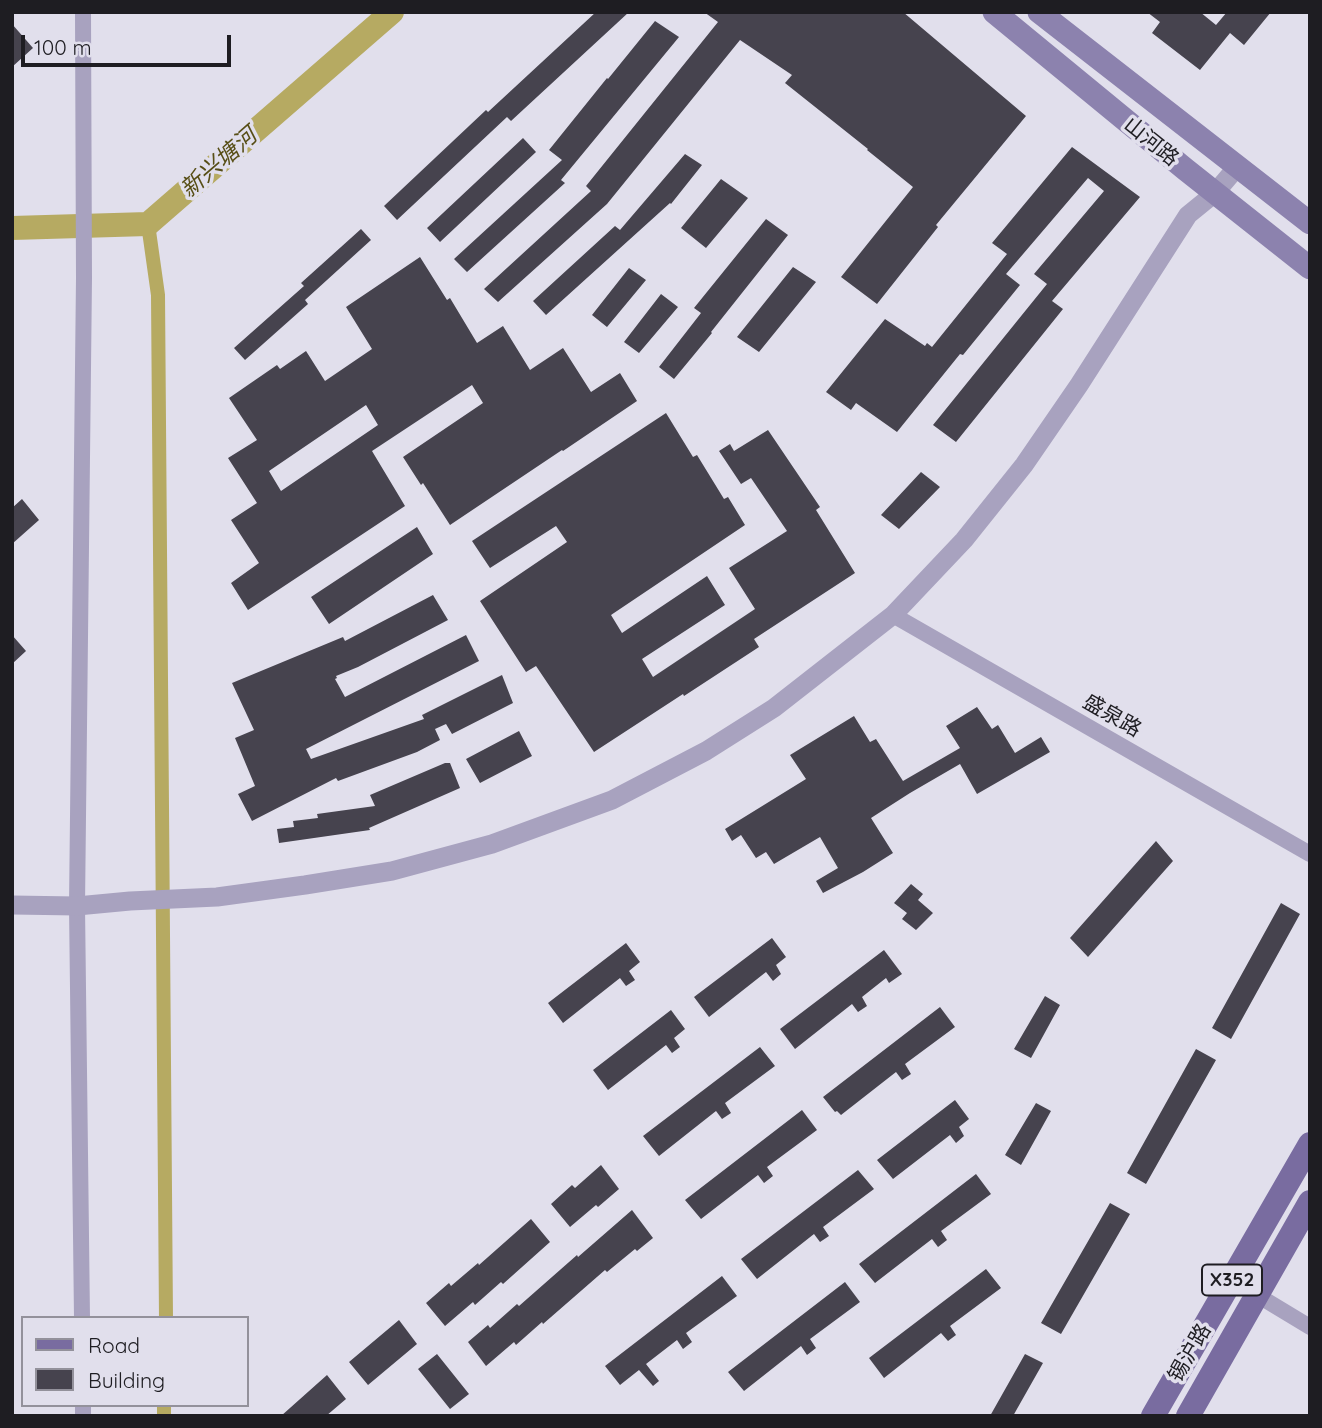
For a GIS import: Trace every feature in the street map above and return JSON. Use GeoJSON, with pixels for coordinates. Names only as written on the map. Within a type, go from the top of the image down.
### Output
{"type":"FeatureCollection","features":[{"type":"Feature","properties":{"kind":"main road","name":"山河路"},"geometry":{"type":"LineString","coordinates":[[994,12],[1310,268]]}},
{"type":"Feature","properties":{"kind":"main road","name":"山河路"},"geometry":{"type":"LineString","coordinates":[[1039,12],[1310,223]]}},
{"type":"Feature","properties":{"kind":"main road","name":"锡沪路"},"geometry":{"type":"LineString","coordinates":[[1154,1415],[1310,1144]]}},
{"type":"Feature","properties":{"kind":"main road","name":"锡沪路"},"geometry":{"type":"LineString","coordinates":[[1188,1416],[1310,1202]]}},
{"type":"Feature","properties":{"kind":"street"},"geometry":{"type":"LineString","coordinates":[[82,1316],[77,906],[85,278],[83,12]]}},
{"type":"Feature","properties":{"kind":"street"},"geometry":{"type":"LineString","coordinates":[[12,905],[77,906],[217,897],[392,871],[492,844],[612,800],[706,751],[774,708],[893,615],[964,540],[1024,465],[1079,385],[1188,215],[1215,193],[1237,167]]}},
{"type":"Feature","properties":{"kind":"street","name":"盛泉路"},"geometry":{"type":"LineString","coordinates":[[893,615],[1310,854]]}},
{"type":"Feature","properties":{"kind":"street"},"geometry":{"type":"LineString","coordinates":[[1257,1295],[1310,1327]]}},
{"type":"Feature","properties":{"kind":"building"},"geometry":{"type":"Polygon","coordinates":[[[596,12],[629,12],[511,121],[507,117],[397,220],[384,206],[596,12]]]}},
{"type":"Feature","properties":{"kind":"building"},"geometry":{"type":"Polygon","coordinates":[[[704,12],[903,12],[1026,116],[936,225],[938,227],[877,304],[841,277],[913,187],[785,83],[792,75],[740,40],[607,204],[498,302],[484,289],[591,191],[586,186],[718,22],[704,12]]]}},
{"type":"Feature","properties":{"kind":"building"},"geometry":{"type":"Polygon","coordinates":[[[1147,12],[1200,12],[1216,25],[1227,12],[1271,12],[1244,45],[1230,33],[1200,70],[1152,33],[1160,22],[1147,12]]]}},
{"type":"Feature","properties":{"kind":"building"},"geometry":{"type":"Polygon","coordinates":[[[655,21],[679,37],[561,180],[565,183],[467,272],[454,259],[562,160],[549,150],[655,21]]]}},
{"type":"Feature","properties":{"kind":"building"},"geometry":{"type":"Polygon","coordinates":[[[12,24],[33,48],[12,67],[12,24]]]}},
{"type":"Feature","properties":{"kind":"building"},"geometry":{"type":"Polygon","coordinates":[[[523,138],[536,152],[440,242],[427,228],[523,138]]]}},
{"type":"Feature","properties":{"kind":"building"},"geometry":{"type":"Polygon","coordinates":[[[1072,147],[1140,197],[1052,301],[1063,309],[956,442],[933,425],[1047,284],[1034,274],[1104,191],[1088,178],[1006,274],[1020,285],[897,432],[856,403],[851,410],[826,392],[885,319],[925,346],[927,343],[932,347],[1007,254],[992,243],[1072,147]]]}},
{"type":"Feature","properties":{"kind":"building"},"geometry":{"type":"Polygon","coordinates":[[[685,154],[702,165],[671,204],[546,315],[533,301],[615,226],[620,230],[685,154]]]}},
{"type":"Feature","properties":{"kind":"building"},"geometry":{"type":"Polygon","coordinates":[[[721,179],[748,198],[706,248],[681,228],[721,179]]]}},
{"type":"Feature","properties":{"kind":"building"},"geometry":{"type":"Polygon","coordinates":[[[766,219],[788,235],[674,379],[659,367],[701,313],[694,308],[766,219]]]}},
{"type":"Feature","properties":{"kind":"building"},"geometry":{"type":"Polygon","coordinates":[[[361,229],[371,240],[305,300],[308,304],[245,360],[234,348],[304,286],[301,283],[361,229]]]}},
{"type":"Feature","properties":{"kind":"building"},"geometry":{"type":"Polygon","coordinates":[[[420,257],[447,300],[450,298],[477,343],[503,326],[530,370],[563,348],[591,392],[620,373],[637,401],[450,525],[403,457],[483,403],[472,385],[372,451],[405,506],[248,610],[231,583],[259,563],[231,520],[257,503],[228,458],[257,440],[229,398],[277,365],[280,369],[306,351],[325,381],[372,349],[346,307],[420,257]],[[366,405],[269,471],[281,491],[378,425],[366,405]]]}},
{"type":"Feature","properties":{"kind":"building"},"geometry":{"type":"Polygon","coordinates":[[[793,267],[816,282],[759,352],[737,337],[793,267]]]}},
{"type":"Feature","properties":{"kind":"building"},"geometry":{"type":"Polygon","coordinates":[[[629,268],[646,280],[607,327],[592,315],[629,268]]]}},
{"type":"Feature","properties":{"kind":"building"},"geometry":{"type":"Polygon","coordinates":[[[661,294],[678,307],[639,353],[624,342],[661,294]]]}},
{"type":"Feature","properties":{"kind":"building"},"geometry":{"type":"Polygon","coordinates":[[[666,413],[693,457],[697,455],[724,499],[728,497],[745,525],[611,615],[622,633],[707,576],[725,605],[642,659],[653,677],[755,609],[729,568],[787,531],[751,478],[741,484],[719,451],[730,444],[734,451],[768,430],[820,507],[816,510],[855,573],[754,639],[759,647],[594,752],[536,666],[526,672],[480,601],[567,542],[556,526],[490,568],[472,541],[666,413]]]}},
{"type":"Feature","properties":{"kind":"building"},"geometry":{"type":"Polygon","coordinates":[[[921,472],[940,487],[899,529],[881,515],[921,472]]]}},
{"type":"Feature","properties":{"kind":"building"},"geometry":{"type":"Polygon","coordinates":[[[22,499],[39,520],[12,544],[12,508],[22,499]]]}},
{"type":"Feature","properties":{"kind":"building"},"geometry":{"type":"Polygon","coordinates":[[[417,527],[433,554],[329,624],[311,597],[417,527]]]}},
{"type":"Feature","properties":{"kind":"building"},"geometry":{"type":"Polygon","coordinates":[[[433,595],[448,620],[336,676],[335,679],[345,697],[466,635],[479,661],[306,749],[311,759],[424,719],[422,715],[502,675],[513,703],[452,734],[446,724],[435,729],[440,740],[417,752],[338,781],[336,778],[252,821],[238,794],[255,786],[235,738],[254,730],[232,683],[343,637],[345,641],[433,595]]]}},
{"type":"Feature","properties":{"kind":"building"},"geometry":{"type":"Polygon","coordinates":[[[12,635],[26,651],[12,664],[12,635]]]}},
{"type":"Feature","properties":{"kind":"building"},"geometry":{"type":"Polygon","coordinates":[[[977,707],[992,729],[998,725],[1015,753],[1041,737],[1050,752],[977,794],[960,764],[910,793],[871,818],[893,853],[823,893],[816,881],[838,868],[820,837],[774,864],[766,852],[756,858],[741,835],[732,841],[725,829],[806,779],[790,755],[854,716],[870,742],[876,739],[903,781],[960,748],[946,726],[977,707]]]}},
{"type":"Feature","properties":{"kind":"building"},"geometry":{"type":"Polygon","coordinates":[[[519,731],[532,756],[480,783],[466,759],[519,731]]]}},
{"type":"Feature","properties":{"kind":"building"},"geometry":{"type":"Polygon","coordinates":[[[450,763],[460,788],[369,828],[370,830],[279,843],[277,829],[294,827],[293,821],[318,818],[317,814],[375,806],[370,795],[450,763]]]}},
{"type":"Feature","properties":{"kind":"building"},"geometry":{"type":"Polygon","coordinates":[[[1156,841],[1173,861],[1088,957],[1070,938],[1156,841]]]}},
{"type":"Feature","properties":{"kind":"building"},"geometry":{"type":"Polygon","coordinates":[[[911,884],[923,894],[918,900],[933,913],[916,930],[902,919],[907,913],[894,903],[911,884]]]}},
{"type":"Feature","properties":{"kind":"building"},"geometry":{"type":"Polygon","coordinates":[[[1281,903],[1300,914],[1231,1039],[1212,1028],[1281,903]]]}},
{"type":"Feature","properties":{"kind":"building"},"geometry":{"type":"Polygon","coordinates":[[[772,938],[786,957],[776,965],[781,974],[773,981],[766,972],[709,1017],[694,997],[772,938]]]}},
{"type":"Feature","properties":{"kind":"building"},"geometry":{"type":"Polygon","coordinates":[[[626,943],[640,962],[629,971],[635,980],[626,986],[620,978],[563,1023],[548,1003],[626,943]]]}},
{"type":"Feature","properties":{"kind":"building"},"geometry":{"type":"Polygon","coordinates":[[[884,950],[902,974],[889,983],[886,978],[862,997],[867,1006],[858,1012],[852,1004],[795,1049],[780,1029],[884,950]]]}},
{"type":"Feature","properties":{"kind":"building"},"geometry":{"type":"Polygon","coordinates":[[[1045,996],[1060,1005],[1031,1058],[1014,1049],[1045,996]]]}},
{"type":"Feature","properties":{"kind":"building"},"geometry":{"type":"Polygon","coordinates":[[[940,1007],[955,1027],[905,1064],[911,1074],[902,1080],[896,1072],[841,1115],[835,1112],[823,1097],[940,1007]]]}},
{"type":"Feature","properties":{"kind":"building"},"geometry":{"type":"Polygon","coordinates":[[[671,1010],[685,1029],[674,1038],[680,1047],[672,1053],[666,1045],[608,1090],[593,1070],[671,1010]]]}},
{"type":"Feature","properties":{"kind":"building"},"geometry":{"type":"Polygon","coordinates":[[[760,1047],[775,1066],[725,1103],[731,1113],[722,1119],[716,1111],[659,1156],[643,1136],[760,1047]]]}},
{"type":"Feature","properties":{"kind":"building"},"geometry":{"type":"Polygon","coordinates":[[[1196,1049],[1216,1060],[1146,1184],[1127,1173],[1196,1049]]]}},
{"type":"Feature","properties":{"kind":"building"},"geometry":{"type":"Polygon","coordinates":[[[955,1100],[969,1119],[959,1127],[964,1136],[956,1143],[950,1135],[893,1179],[877,1160],[955,1100]]]}},
{"type":"Feature","properties":{"kind":"building"},"geometry":{"type":"Polygon","coordinates":[[[1036,1103],[1051,1111],[1021,1165],[1005,1155],[1036,1103]]]}},
{"type":"Feature","properties":{"kind":"building"},"geometry":{"type":"Polygon","coordinates":[[[802,1110],[817,1130],[767,1167],[773,1176],[764,1183],[758,1175],[701,1219],[685,1200],[802,1110]]]}},
{"type":"Feature","properties":{"kind":"building"},"geometry":{"type":"Polygon","coordinates":[[[601,1165],[619,1189],[570,1227],[551,1204],[572,1185],[575,1188],[601,1165]]]}},
{"type":"Feature","properties":{"kind":"building"},"geometry":{"type":"Polygon","coordinates":[[[858,1170],[874,1189],[823,1227],[829,1236],[820,1242],[814,1234],[757,1279],[741,1259],[858,1170]]]}},
{"type":"Feature","properties":{"kind":"building"},"geometry":{"type":"Polygon","coordinates":[[[976,1174],[991,1194],[941,1231],[947,1240],[938,1247],[932,1239],[875,1283],[859,1264],[976,1174]]]}},
{"type":"Feature","properties":{"kind":"building"},"geometry":{"type":"Polygon","coordinates":[[[1110,1203],[1130,1214],[1061,1334],[1041,1323],[1110,1203]]]}},
{"type":"Feature","properties":{"kind":"building"},"geometry":{"type":"Polygon","coordinates":[[[632,1210],[653,1238],[607,1272],[605,1270],[543,1324],[542,1322],[516,1345],[514,1342],[486,1366],[468,1342],[488,1325],[490,1328],[517,1304],[519,1306],[632,1210]]]}},
{"type":"Feature","properties":{"kind":"building"},"geometry":{"type":"Polygon","coordinates":[[[531,1219],[550,1242],[503,1284],[501,1282],[475,1305],[473,1302],[445,1326],[426,1303],[449,1283],[451,1286],[478,1263],[479,1265],[531,1219]]]}},
{"type":"Feature","properties":{"kind":"building"},"geometry":{"type":"Polygon","coordinates":[[[986,1269],[1001,1288],[950,1326],[956,1335],[948,1341],[941,1333],[884,1378],[869,1358],[986,1269]]]}},
{"type":"Feature","properties":{"kind":"building"},"geometry":{"type":"Polygon","coordinates":[[[722,1276],[737,1296],[686,1333],[692,1342],[683,1349],[677,1340],[646,1364],[659,1381],[653,1386],[639,1370],[620,1385],[605,1366],[722,1276]]]}},
{"type":"Feature","properties":{"kind":"building"},"geometry":{"type":"Polygon","coordinates":[[[845,1282],[860,1302],[810,1339],[816,1348],[807,1355],[801,1346],[744,1391],[728,1372],[845,1282]]]}},
{"type":"Feature","properties":{"kind":"building"},"geometry":{"type":"Polygon","coordinates":[[[399,1320],[417,1344],[368,1385],[349,1362],[399,1320]]]}},
{"type":"Feature","properties":{"kind":"building"},"geometry":{"type":"Polygon","coordinates":[[[437,1354],[469,1394],[450,1409],[418,1369],[437,1354]]]}},
{"type":"Feature","properties":{"kind":"building"},"geometry":{"type":"Polygon","coordinates":[[[1025,1354],[1043,1363],[1013,1416],[990,1416],[1025,1354]]]}},
{"type":"Feature","properties":{"kind":"building"},"geometry":{"type":"Polygon","coordinates":[[[327,1375],[346,1399],[326,1416],[281,1416],[327,1375]]]}},
{"type":"Feature","properties":{"kind":"waterway","name":"新兴塘河"},"geometry":{"type":"LineString","coordinates":[[12,228],[148,224],[392,12]]}},
{"type":"Feature","properties":{"kind":"waterway"},"geometry":{"type":"LineString","coordinates":[[148,224],[158,295],[166,1316]]}},
{"type":"Feature","properties":{"kind":"waterway"},"geometry":{"type":"LineString","coordinates":[[164,1407],[164,1416]]}}]}
